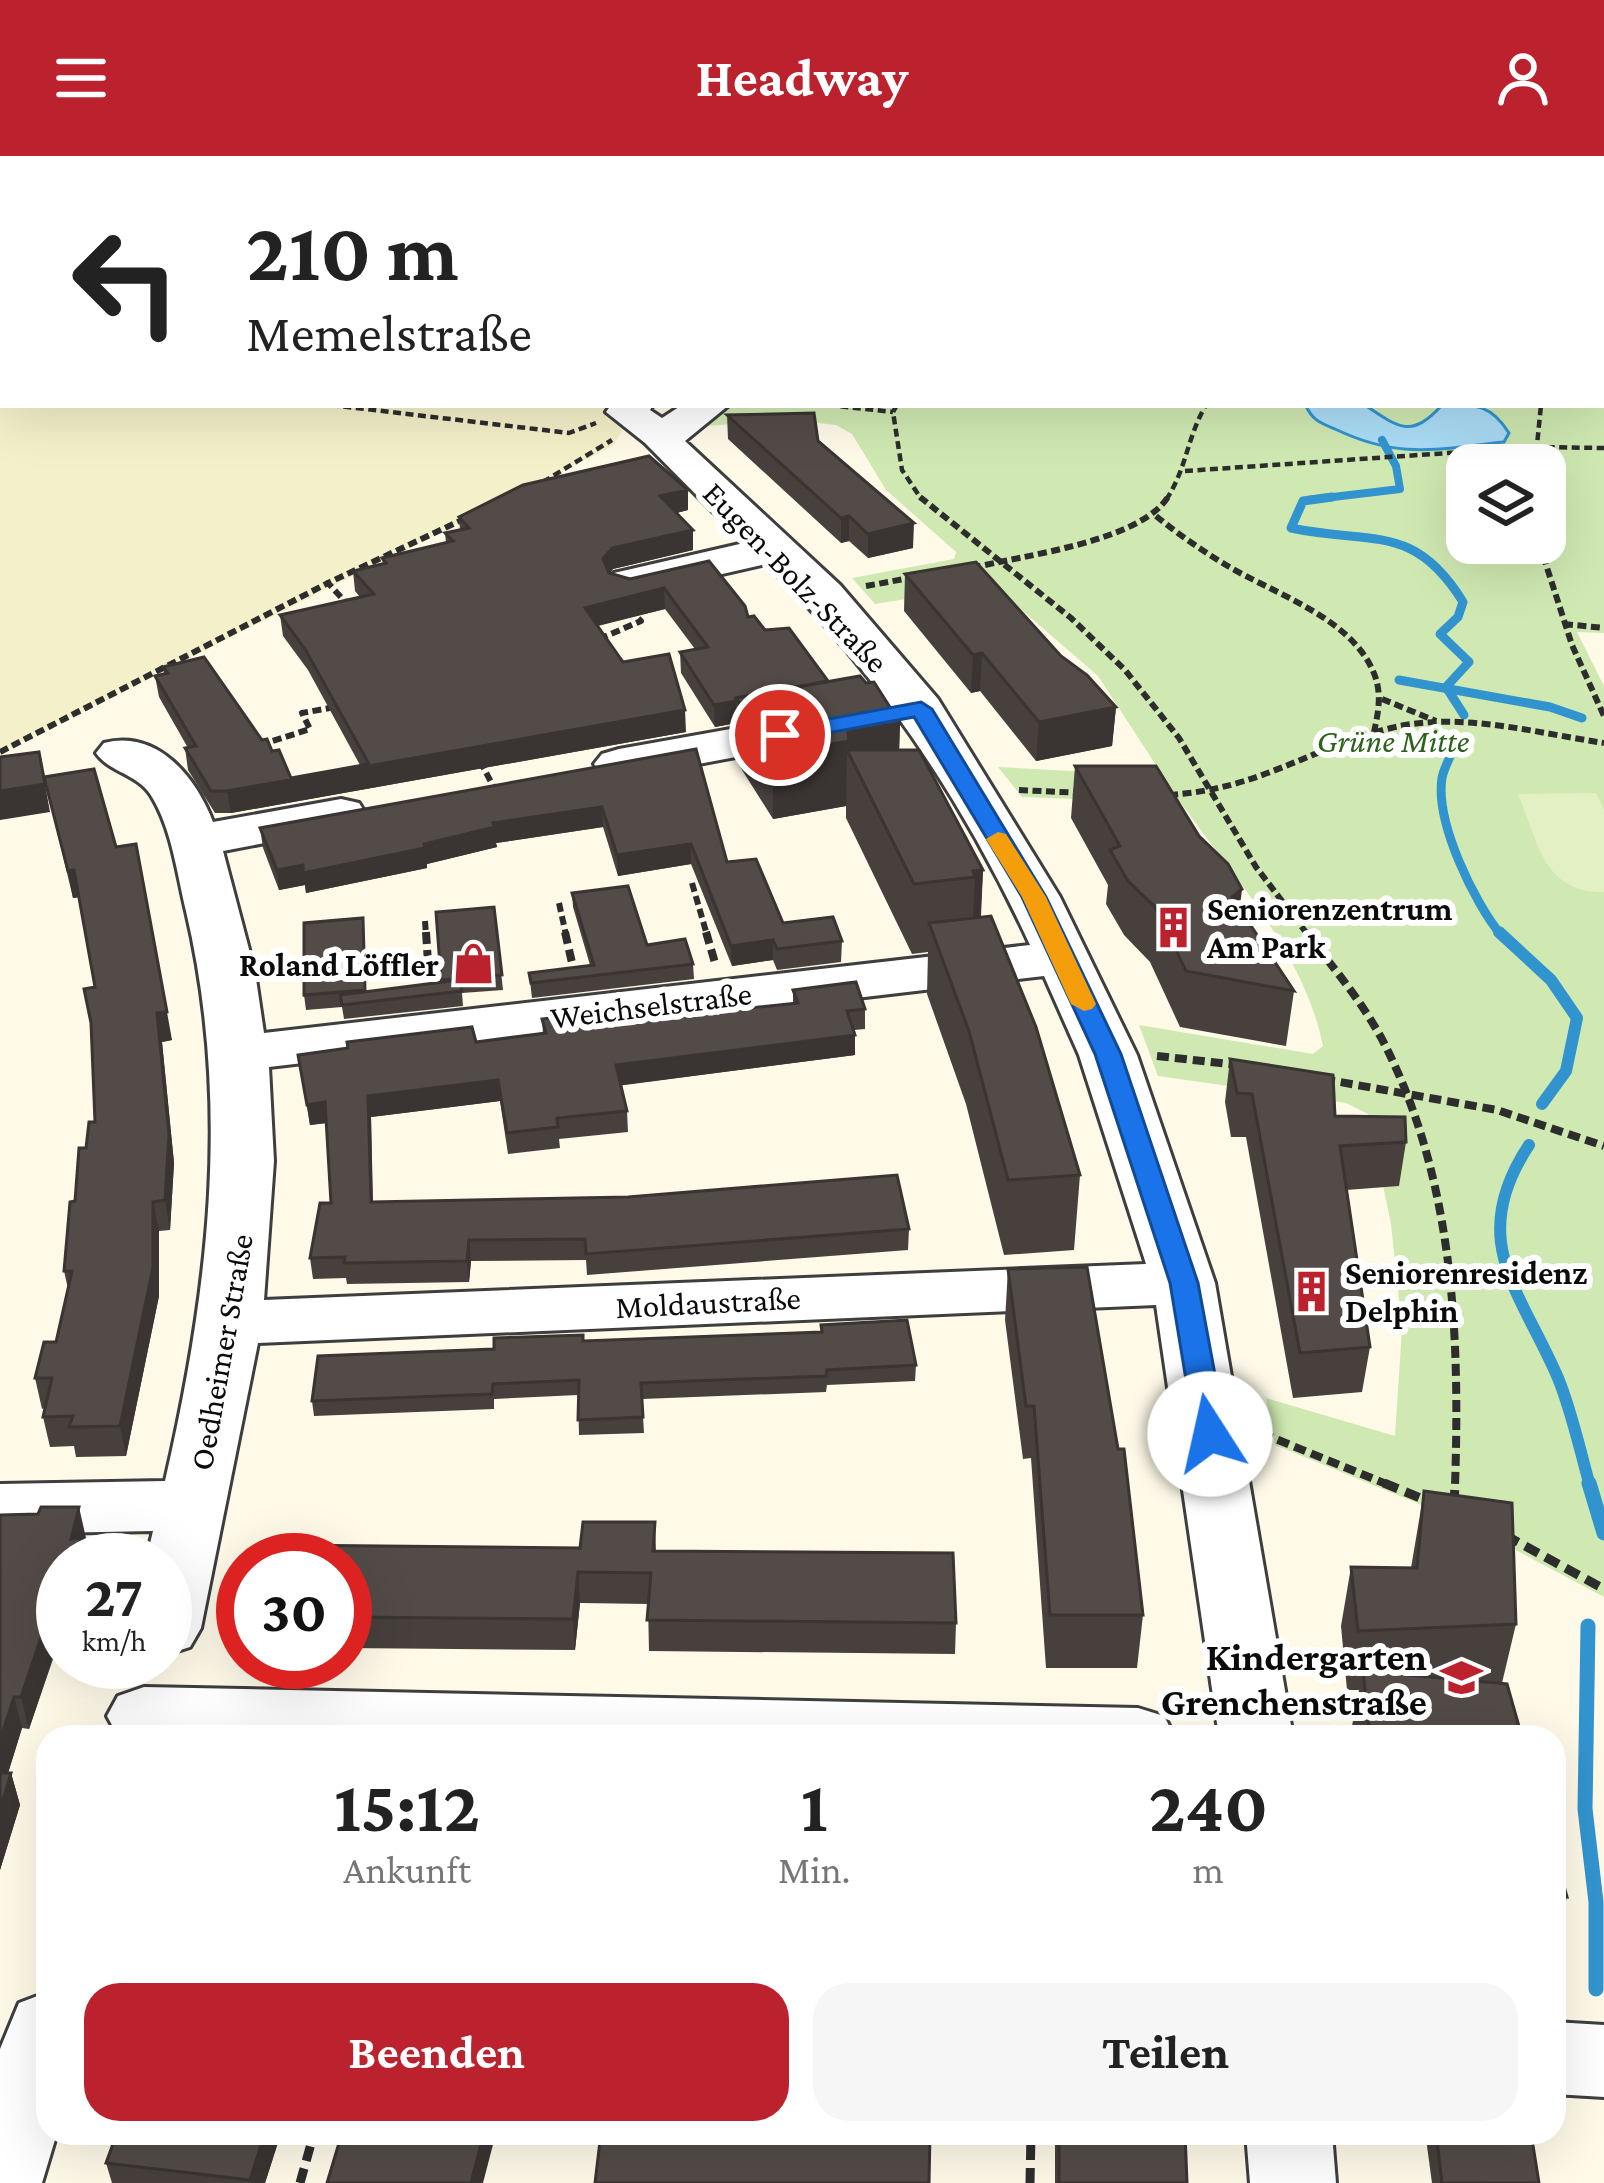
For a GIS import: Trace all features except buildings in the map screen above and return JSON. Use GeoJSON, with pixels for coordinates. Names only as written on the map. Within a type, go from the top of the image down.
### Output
{"type":"FeatureCollection","features":[{"type":"Feature","properties":{"kind":"street"},"geometry":{"type":"LineString","coordinates":[[641,419],[694,408]]}},
{"type":"Feature","properties":{"kind":"street","name":"Eugen-Bolz-Straße"},"geometry":{"type":"LineString","coordinates":[[641,419],[824,596],[882,716],[967,788],[1034,897],[1108,1054],[1184,1283],[1254,1725]]}},
{"type":"Feature","properties":{"kind":"street"},"geometry":{"type":"LineString","coordinates":[[628,594],[773,549]]}},
{"type":"Feature","properties":{"kind":"street"},"geometry":{"type":"LineString","coordinates":[[581,770],[882,716]]}},
{"type":"Feature","properties":{"kind":"street","name":"Oedheimer Straße"},"geometry":{"type":"LineString","coordinates":[[140,760],[170,780],[194,841],[226,960],[240,1053],[245,1201],[233,1323],[187,1533]]}},
{"type":"Feature","properties":{"kind":"street"},"geometry":{"type":"LineString","coordinates":[[194,841],[378,807]]}},
{"type":"Feature","properties":{"kind":"street","name":"Weichselstraße"},"geometry":{"type":"LineString","coordinates":[[240,1053],[1061,958]]}},
{"type":"Feature","properties":{"kind":"street","name":"Moldaustraße"},"geometry":{"type":"LineString","coordinates":[[233,1323],[1184,1283]]}},
{"type":"Feature","properties":{"kind":"street"},"geometry":{"type":"LineString","coordinates":[[0,1509],[194,1505]]}},
{"type":"Feature","properties":{"kind":"street"},"geometry":{"type":"LineString","coordinates":[[146,1705],[766,1725]]}},
{"type":"Feature","properties":{"kind":"street"},"geometry":{"type":"LineString","coordinates":[[1566,2059],[1604,2061]]}},
{"type":"Feature","properties":{"kind":"street"},"geometry":{"type":"LineString","coordinates":[[0,2180],[36,2066]]}},
{"type":"Feature","properties":{"kind":"street"},"geometry":{"type":"LineString","coordinates":[[1290,2145],[1293,2183]]}},
{"type":"Feature","properties":{"kind":"path"},"geometry":{"type":"LineString","coordinates":[[356,408],[569,433],[641,419]]}},
{"type":"Feature","properties":{"kind":"path"},"geometry":{"type":"LineString","coordinates":[[895,408],[902,470],[922,502],[1110,654],[1180,737],[1256,866],[1383,1041],[1429,1149],[1451,1268],[1458,1402],[1454,1512],[1263,1434],[1208,1418]]}},
{"type":"Feature","properties":{"kind":"path"},"geometry":{"type":"LineString","coordinates":[[954,571],[1121,531],[1156,517],[1185,471],[1192,429],[1204,408]]}},
{"type":"Feature","properties":{"kind":"path"},"geometry":{"type":"LineString","coordinates":[[1536,444],[1541,408]]}},
{"type":"Feature","properties":{"kind":"path"},"geometry":{"type":"LineString","coordinates":[[528,489],[641,419]]}},
{"type":"Feature","properties":{"kind":"path"},"geometry":{"type":"LineString","coordinates":[[1566,447],[1604,448]]}},
{"type":"Feature","properties":{"kind":"path"},"geometry":{"type":"LineString","coordinates":[[1185,471],[1446,454]]}},
{"type":"Feature","properties":{"kind":"path"},"geometry":{"type":"LineString","coordinates":[[0,752],[328,583],[468,517]]}},
{"type":"Feature","properties":{"kind":"path"},"geometry":{"type":"LineString","coordinates":[[1156,517],[1199,550],[1354,642],[1378,678],[1382,699],[1374,732]]}},
{"type":"Feature","properties":{"kind":"path"},"geometry":{"type":"LineString","coordinates":[[1545,564],[1564,624],[1604,716]]}},
{"type":"Feature","properties":{"kind":"path"},"geometry":{"type":"LineString","coordinates":[[824,596],[931,574]]}},
{"type":"Feature","properties":{"kind":"path"},"geometry":{"type":"LineString","coordinates":[[328,583],[357,616]]}},
{"type":"Feature","properties":{"kind":"path"},"geometry":{"type":"LineString","coordinates":[[592,642],[641,621],[628,594]]}},
{"type":"Feature","properties":{"kind":"path"},"geometry":{"type":"LineString","coordinates":[[1564,624],[1604,628]]}},
{"type":"Feature","properties":{"kind":"path"},"geometry":{"type":"LineString","coordinates":[[1382,699],[1447,724]]}},
{"type":"Feature","properties":{"kind":"path"},"geometry":{"type":"LineString","coordinates":[[140,760],[303,734],[310,729],[302,713],[341,706]]}},
{"type":"Feature","properties":{"kind":"path"},"geometry":{"type":"LineString","coordinates":[[1159,795],[1212,792],[1280,775],[1374,732],[1447,724],[1604,743]]}},
{"type":"Feature","properties":{"kind":"path"},"geometry":{"type":"LineString","coordinates":[[473,747],[493,786]]}},
{"type":"Feature","properties":{"kind":"path"},"geometry":{"type":"LineString","coordinates":[[967,788],[1094,794]]}},
{"type":"Feature","properties":{"kind":"path"},"geometry":{"type":"LineString","coordinates":[[692,883],[725,996]]}},
{"type":"Feature","properties":{"kind":"path"},"geometry":{"type":"LineString","coordinates":[[559,904],[583,1013]]}},
{"type":"Feature","properties":{"kind":"path"},"geometry":{"type":"LineString","coordinates":[[425,921],[432,1030]]}},
{"type":"Feature","properties":{"kind":"path"},"geometry":{"type":"LineString","coordinates":[[1108,1054],[1173,1056],[1261,1068]]}},
{"type":"Feature","properties":{"kind":"path"},"geometry":{"type":"LineString","coordinates":[[1303,1075],[1497,1109],[1604,1146]]}},
{"type":"Feature","properties":{"kind":"path"},"geometry":{"type":"LineString","coordinates":[[1494,1530],[1604,1589]]}},
{"type":"Feature","properties":{"kind":"path"},"geometry":{"type":"LineString","coordinates":[[300,2183],[311,2145]]}},
{"type":"Feature","properties":{"kind":"path"},"geometry":{"type":"LineString","coordinates":[[1030,2183],[1031,2145]]}},
{"type":"Feature","properties":{"kind":"shaded area"},"geometry":{"type":"Polygon","coordinates":[[[0,408],[640,408],[613,446],[0,753],[0,408]]]}},
{"type":"Feature","properties":{"kind":"green space","name":"Grüne Mitte"},"geometry":{"type":"Polygon","coordinates":[[[712,408],[1604,408],[1604,633],[1577,632],[1604,686],[1604,1597],[1461,1521],[1275,1445],[1266,1398],[1395,1436],[1402,1329],[1391,1224],[1368,1114],[1346,1103],[1158,1076],[1139,1025],[1313,1054],[1323,1046],[1314,1012],[1284,948],[1181,803],[1022,797],[998,767],[1163,776],[1098,676],[993,585],[875,604],[852,578],[954,559],[956,552],[886,490],[852,434],[836,425],[793,420],[690,427],[712,408]]]}},
{"type":"Feature","properties":{"kind":"green space"},"geometry":{"type":"Polygon","coordinates":[[[1596,793],[1604,810],[1604,892],[1584,890],[1555,874],[1538,846],[1518,794],[1596,793]]]}},
{"type":"Feature","properties":{"kind":"water"},"geometry":{"type":"Polygon","coordinates":[[[1308,408],[1370,408],[1397,424],[1414,426],[1439,408],[1479,408],[1495,416],[1509,433],[1504,442],[1399,449],[1326,425],[1308,408]]]}},
{"type":"Feature","properties":{"kind":"waterway"},"geometry":{"type":"LineString","coordinates":[[1325,498],[1400,489],[1396,466],[1382,440]]}},
{"type":"Feature","properties":{"kind":"waterway"},"geometry":{"type":"LineString","coordinates":[[1325,498],[1332,497]]}},
{"type":"Feature","properties":{"kind":"waterway"},"geometry":{"type":"LineString","coordinates":[[1308,500],[1325,498]]}},
{"type":"Feature","properties":{"kind":"waterway"},"geometry":{"type":"LineString","coordinates":[[1325,498],[1303,501],[1291,528],[1389,541],[1408,548],[1427,559],[1463,602],[1458,617],[1440,634],[1469,662],[1447,689]]}},
{"type":"Feature","properties":{"kind":"waterway"},"geometry":{"type":"LineString","coordinates":[[1399,680],[1447,689]]}},
{"type":"Feature","properties":{"kind":"waterway"},"geometry":{"type":"LineString","coordinates":[[1447,689],[1550,707],[1582,718]]}},
{"type":"Feature","properties":{"kind":"waterway"},"geometry":{"type":"LineString","coordinates":[[1447,689],[1464,715]]}},
{"type":"Feature","properties":{"kind":"waterway"},"geometry":{"type":"LineString","coordinates":[[1456,743],[1442,778],[1444,816],[1479,903],[1501,935]]}},
{"type":"Feature","properties":{"kind":"waterway"},"geometry":{"type":"LineString","coordinates":[[1499,932],[1551,980],[1577,1018],[1566,1071],[1542,1104]]}},
{"type":"Feature","properties":{"kind":"waterway"},"geometry":{"type":"LineString","coordinates":[[1529,1145],[1511,1179],[1500,1237],[1516,1291],[1563,1391],[1590,1486]]}},
{"type":"Feature","properties":{"kind":"waterway"},"geometry":{"type":"LineString","coordinates":[[1589,1483],[1604,1533]]}},
{"type":"Feature","properties":{"kind":"waterway"},"geometry":{"type":"LineString","coordinates":[[1588,1626],[1585,1809],[1596,1902],[1596,1989]]}},
{"type":"Feature","properties":{"kind":"slow traffic"},"geometry":{"type":"LineString","coordinates":[[998,839],[1034,897],[1084,1004]]}},
{"type":"Feature","properties":{"kind":"place","name":"Seniorenzentrum Am Park"},"geometry":{"type":"Point","coordinates":[1173,927]}},
{"type":"Feature","properties":{"kind":"place","name":"Roland Löffler"},"geometry":{"type":"Point","coordinates":[473,964]}},
{"type":"Feature","properties":{"kind":"place","name":"Seniorenresidenz Delphin"},"geometry":{"type":"Point","coordinates":[1311,1291]}},
{"type":"Feature","properties":{"kind":"place","name":"Kindergarten Grenchenstraße"},"geometry":{"type":"Point","coordinates":[1461,1678]}},
{"type":"Feature","properties":{"kind":"route"},"geometry":{"type":"LineString","coordinates":[[780,735],[921,709],[1034,897],[1108,1054],[1184,1283],[1210,1434]]}}]}
